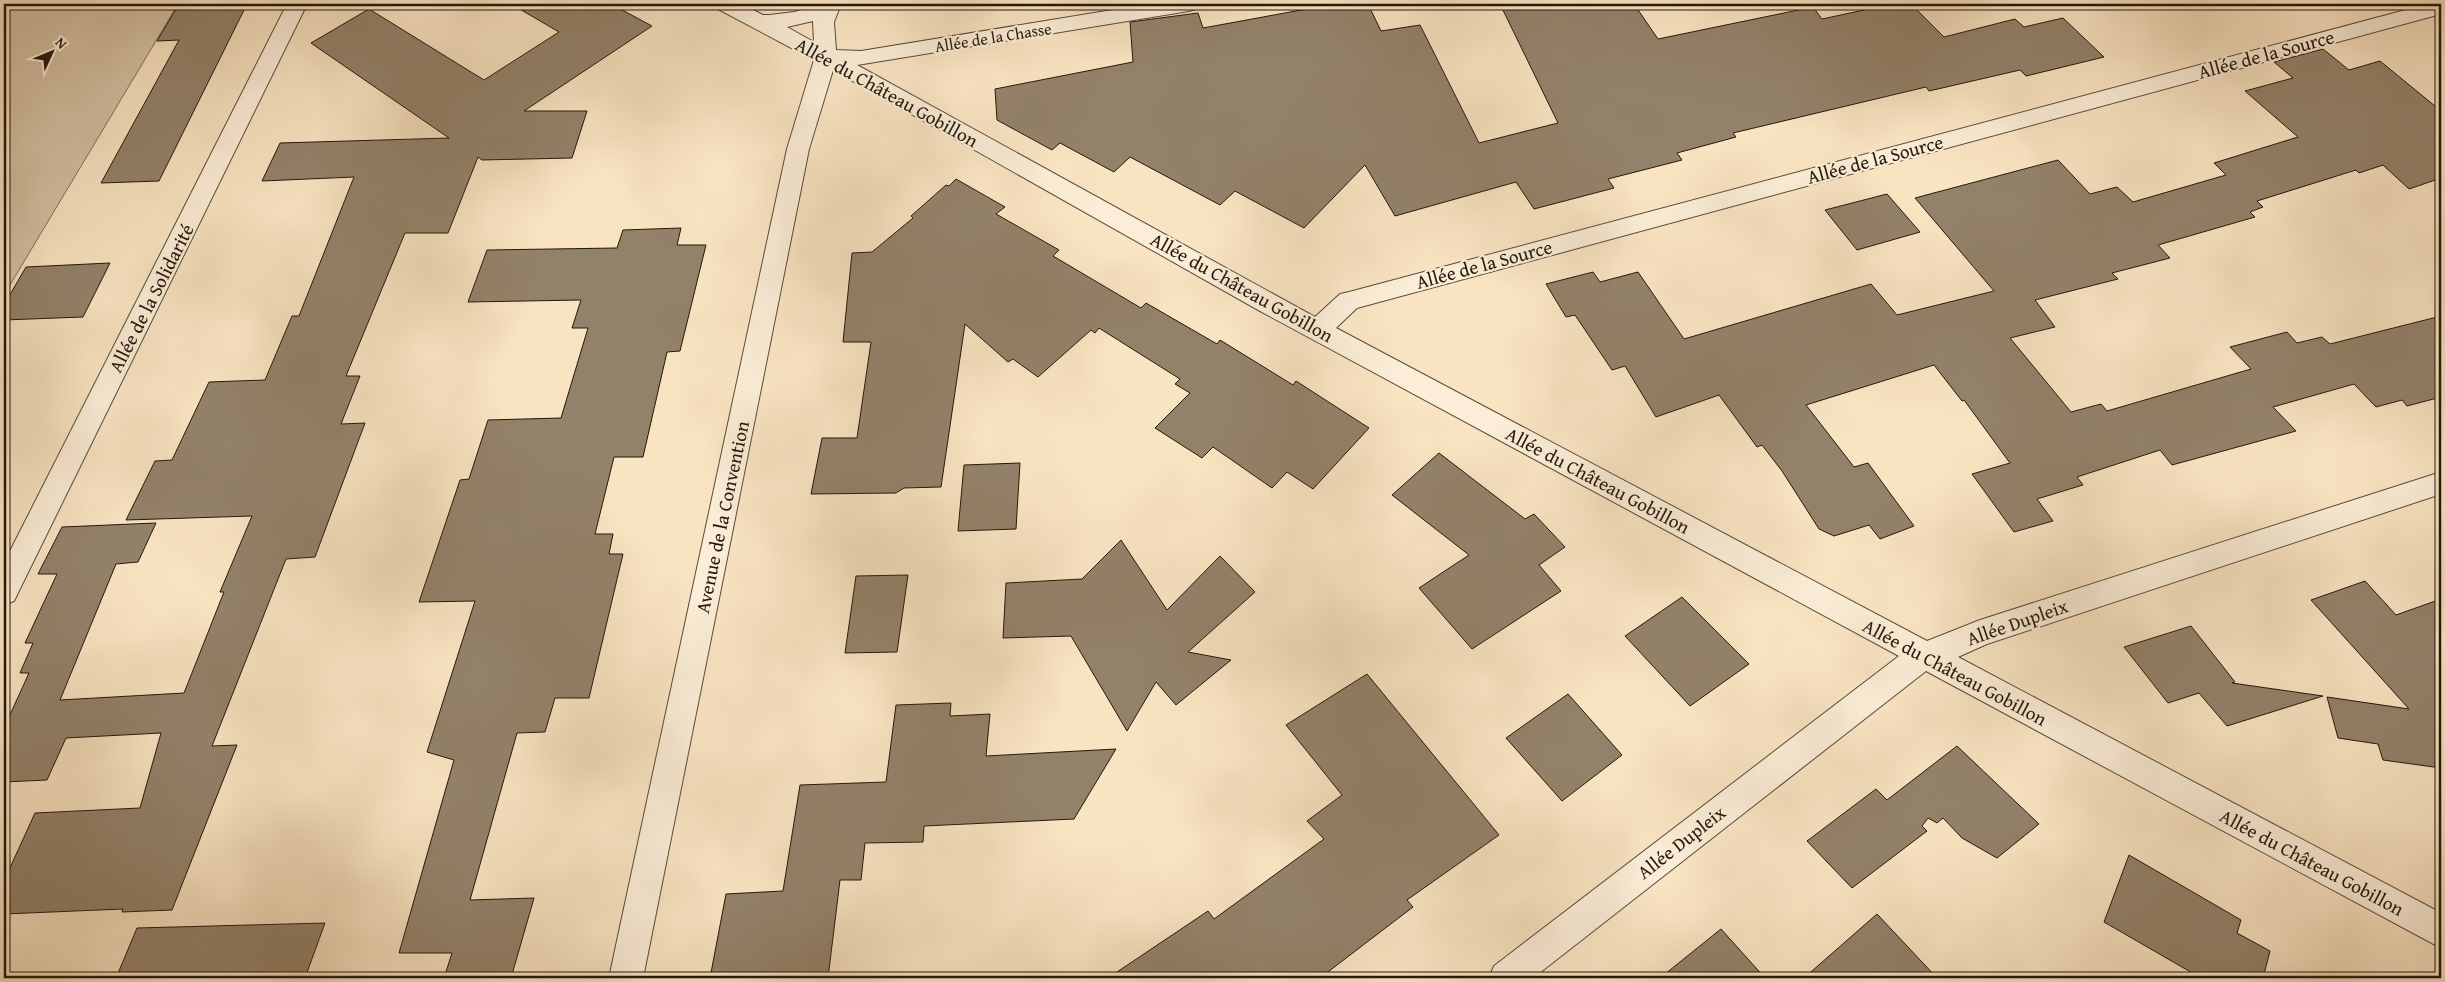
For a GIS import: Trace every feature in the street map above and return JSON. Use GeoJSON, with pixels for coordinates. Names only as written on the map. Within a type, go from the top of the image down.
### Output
{"type":"FeatureCollection","features":[{"type":"Feature","properties":{"kind":"street","name":"Allée de la Solidarité"},"geometry":{"type":"LineString","coordinates":[[4,592],[297,4]]}},
{"type":"Feature","properties":{"kind":"street","name":"Allée du Château Gobillon"},"geometry":{"type":"LineString","coordinates":[[725,4],[826,57],[1318,329],[2441,931]]}},
{"type":"Feature","properties":{"kind":"street"},"geometry":{"type":"LineString","coordinates":[[759,22],[781,23],[797,19],[812,15],[831,4]]}},
{"type":"Feature","properties":{"kind":"street"},"geometry":{"type":"LineString","coordinates":[[826,57],[823,22],[831,4]]}},
{"type":"Feature","properties":{"kind":"street","name":"Allée de la Chasse"},"geometry":{"type":"LineString","coordinates":[[826,57],[862,58],[1189,4]]}},
{"type":"Feature","properties":{"kind":"street","name":"Allée de la Source"},"geometry":{"type":"LineString","coordinates":[[1318,329],[1349,301],[2441,7]]}},
{"type":"Feature","properties":{"kind":"street","name":"Avenue de la Convention"},"geometry":{"type":"LineString","coordinates":[[626,978],[798,149],[826,57]]}},
{"type":"Feature","properties":{"kind":"street","name":"Allée Dupleix"},"geometry":{"type":"LineString","coordinates":[[1506,978],[1924,655],[1980,633],[2441,483]]}},
{"type":"Feature","properties":{"kind":"shaded area"},"geometry":{"type":"Polygon","coordinates":[[[4,4],[178,4],[4,295],[4,4]]]}},
{"type":"Feature","properties":{"kind":"building"},"geometry":{"type":"Polygon","coordinates":[[[179,4],[247,4],[159,181],[101,183],[179,40],[157,41],[179,4]]]}},
{"type":"Feature","properties":{"kind":"building"},"geometry":{"type":"Polygon","coordinates":[[[511,4],[611,4],[652,26],[524,111],[587,111],[572,158],[482,160],[478,157],[448,233],[405,233],[346,376],[360,376],[341,424],[365,423],[315,557],[286,559],[212,746],[237,745],[172,910],[122,912],[123,909],[4,914],[4,881],[35,813],[140,808],[161,733],[66,738],[47,780],[4,782],[4,728],[29,673],[20,673],[33,643],[25,643],[57,574],[38,574],[62,527],[156,523],[138,562],[116,564],[60,700],[184,693],[224,592],[220,592],[252,516],[126,520],[155,461],[172,460],[209,382],[265,380],[292,316],[299,316],[354,177],[262,181],[280,143],[449,138],[311,43],[369,9],[484,80],[559,32],[511,4]]]}},
{"type":"Feature","properties":{"kind":"building"},"geometry":{"type":"Polygon","coordinates":[[[1334,4],[1368,4],[1381,31],[1420,25],[1479,143],[1558,123],[1500,4],[1634,4],[1658,39],[1813,7],[1822,19],[1892,4],[1911,4],[1944,37],[2015,19],[2024,27],[2063,18],[2104,57],[2026,76],[2020,70],[1929,91],[1926,87],[1733,133],[1736,137],[1677,153],[1682,160],[1608,179],[1614,188],[1534,209],[1516,182],[1395,216],[1365,165],[1304,228],[1235,191],[1220,205],[1130,157],[1114,172],[1060,143],[1052,150],[997,120],[995,89],[1133,62],[1130,22],[1198,13],[1203,28],[1334,4]]]}},
{"type":"Feature","properties":{"kind":"building"},"geometry":{"type":"Polygon","coordinates":[[[2323,49],[2349,70],[2380,61],[2441,111],[2441,178],[2409,189],[2383,165],[2359,173],[2356,170],[2257,201],[2263,207],[2250,212],[2255,217],[2158,245],[2170,258],[2112,273],[2118,279],[2035,300],[2055,327],[2010,338],[2071,412],[2101,404],[2107,411],[2251,369],[2230,347],[2287,332],[2297,343],[2322,337],[2330,344],[2441,316],[2441,397],[2407,406],[2402,400],[2376,407],[2354,384],[2273,407],[2296,431],[2172,465],[2160,450],[2077,477],[2083,485],[2037,499],[2053,521],[2014,532],[1972,474],[2010,463],[1964,400],[1962,401],[1934,365],[1806,405],[1854,467],[1868,463],[1914,526],[1880,539],[1869,525],[1834,536],[1819,529],[1782,471],[1762,445],[1757,447],[1719,395],[1656,417],[1625,366],[1612,370],[1575,315],[1566,317],[1546,284],[1593,272],[1600,282],[1638,272],[1684,339],[1871,284],[1897,315],[1994,291],[1915,198],[2058,160],[2090,194],[2117,187],[2133,202],[2226,175],[2214,163],[2298,137],[2245,91],[2293,78],[2274,62],[2323,49]]]}},
{"type":"Feature","properties":{"kind":"building"},"geometry":{"type":"Polygon","coordinates":[[[956,179],[1005,207],[996,214],[1059,250],[1053,256],[1141,308],[1146,303],[1217,344],[1220,340],[1293,385],[1296,381],[1369,428],[1313,489],[1287,472],[1272,488],[1213,447],[1202,458],[1155,428],[1190,393],[1175,384],[1180,379],[1099,328],[1095,333],[1091,330],[1038,377],[1013,359],[1008,362],[965,324],[941,487],[904,488],[896,493],[811,494],[822,438],[857,438],[871,342],[843,342],[852,253],[872,252],[913,218],[911,216],[946,185],[949,186],[956,179]]]}},
{"type":"Feature","properties":{"kind":"building"},"geometry":{"type":"Polygon","coordinates":[[[1887,194],[1920,232],[1857,250],[1825,210],[1887,194]]]}},
{"type":"Feature","properties":{"kind":"building"},"geometry":{"type":"Polygon","coordinates":[[[681,228],[677,245],[706,245],[680,351],[667,352],[643,457],[614,457],[595,534],[613,534],[609,554],[623,554],[589,698],[555,698],[545,732],[517,733],[470,900],[534,898],[511,978],[444,978],[452,953],[399,953],[454,760],[427,752],[475,601],[419,602],[460,480],[469,479],[488,420],[561,418],[588,328],[572,328],[581,300],[468,302],[487,250],[617,248],[623,230],[681,228]]]}},
{"type":"Feature","properties":{"kind":"building"},"geometry":{"type":"Polygon","coordinates":[[[110,263],[83,317],[4,320],[4,305],[26,267],[110,263]]]}},
{"type":"Feature","properties":{"kind":"building"},"geometry":{"type":"Polygon","coordinates":[[[1439,453],[1525,519],[1534,514],[1565,547],[1539,565],[1561,591],[1472,649],[1419,588],[1469,555],[1392,495],[1439,453]]]}},
{"type":"Feature","properties":{"kind":"building"},"geometry":{"type":"Polygon","coordinates":[[[1020,463],[1016,529],[958,531],[964,465],[1020,463]]]}},
{"type":"Feature","properties":{"kind":"building"},"geometry":{"type":"Polygon","coordinates":[[[1121,540],[1167,610],[1220,556],[1255,592],[1188,652],[1231,660],[1176,705],[1156,682],[1127,731],[1071,636],[1003,638],[1006,583],[1082,579],[1121,540]]]}},
{"type":"Feature","properties":{"kind":"building"},"geometry":{"type":"Polygon","coordinates":[[[908,575],[897,652],[845,653],[856,576],[908,575]]]}},
{"type":"Feature","properties":{"kind":"building"},"geometry":{"type":"Polygon","coordinates":[[[2365,581],[2396,615],[2441,599],[2441,768],[2383,760],[2378,744],[2338,738],[2327,697],[2409,709],[2311,600],[2365,581]]]}},
{"type":"Feature","properties":{"kind":"building"},"geometry":{"type":"Polygon","coordinates":[[[1682,597],[1749,664],[1690,706],[1625,636],[1682,597]]]}},
{"type":"Feature","properties":{"kind":"building"},"geometry":{"type":"Polygon","coordinates":[[[2191,626],[2235,682],[2232,683],[2323,696],[2227,726],[2199,693],[2168,703],[2124,647],[2191,626]]]}},
{"type":"Feature","properties":{"kind":"building"},"geometry":{"type":"Polygon","coordinates":[[[1367,674],[1499,835],[1407,900],[1413,907],[1320,978],[1108,978],[1208,911],[1214,919],[1324,839],[1307,821],[1342,795],[1286,725],[1367,674]]]}},
{"type":"Feature","properties":{"kind":"building"},"geometry":{"type":"Polygon","coordinates":[[[1568,694],[1622,755],[1562,801],[1506,738],[1568,694]]]}},
{"type":"Feature","properties":{"kind":"building"},"geometry":{"type":"Polygon","coordinates":[[[951,703],[950,716],[990,714],[986,756],[1116,749],[1074,819],[924,826],[923,842],[865,843],[861,880],[840,880],[828,978],[710,978],[726,894],[783,891],[800,785],[886,782],[896,705],[951,703]]]}},
{"type":"Feature","properties":{"kind":"building"},"geometry":{"type":"Polygon","coordinates":[[[1957,746],[2039,824],[1997,858],[1962,838],[1943,818],[1937,823],[1928,818],[1922,826],[1927,831],[1852,888],[1807,841],[1876,789],[1887,800],[1957,746]]]}},
{"type":"Feature","properties":{"kind":"building"},"geometry":{"type":"Polygon","coordinates":[[[2129,855],[2241,920],[2237,933],[2270,951],[2263,978],[2201,978],[2104,922],[2129,855]]]}},
{"type":"Feature","properties":{"kind":"building"},"geometry":{"type":"Polygon","coordinates":[[[1877,914],[1937,978],[1804,978],[1877,914]]]}},
{"type":"Feature","properties":{"kind":"building"},"geometry":{"type":"Polygon","coordinates":[[[325,923],[305,978],[116,978],[137,928],[325,923]]]}},
{"type":"Feature","properties":{"kind":"building"},"geometry":{"type":"Polygon","coordinates":[[[1721,929],[1765,978],[1660,978],[1721,929]]]}}]}
